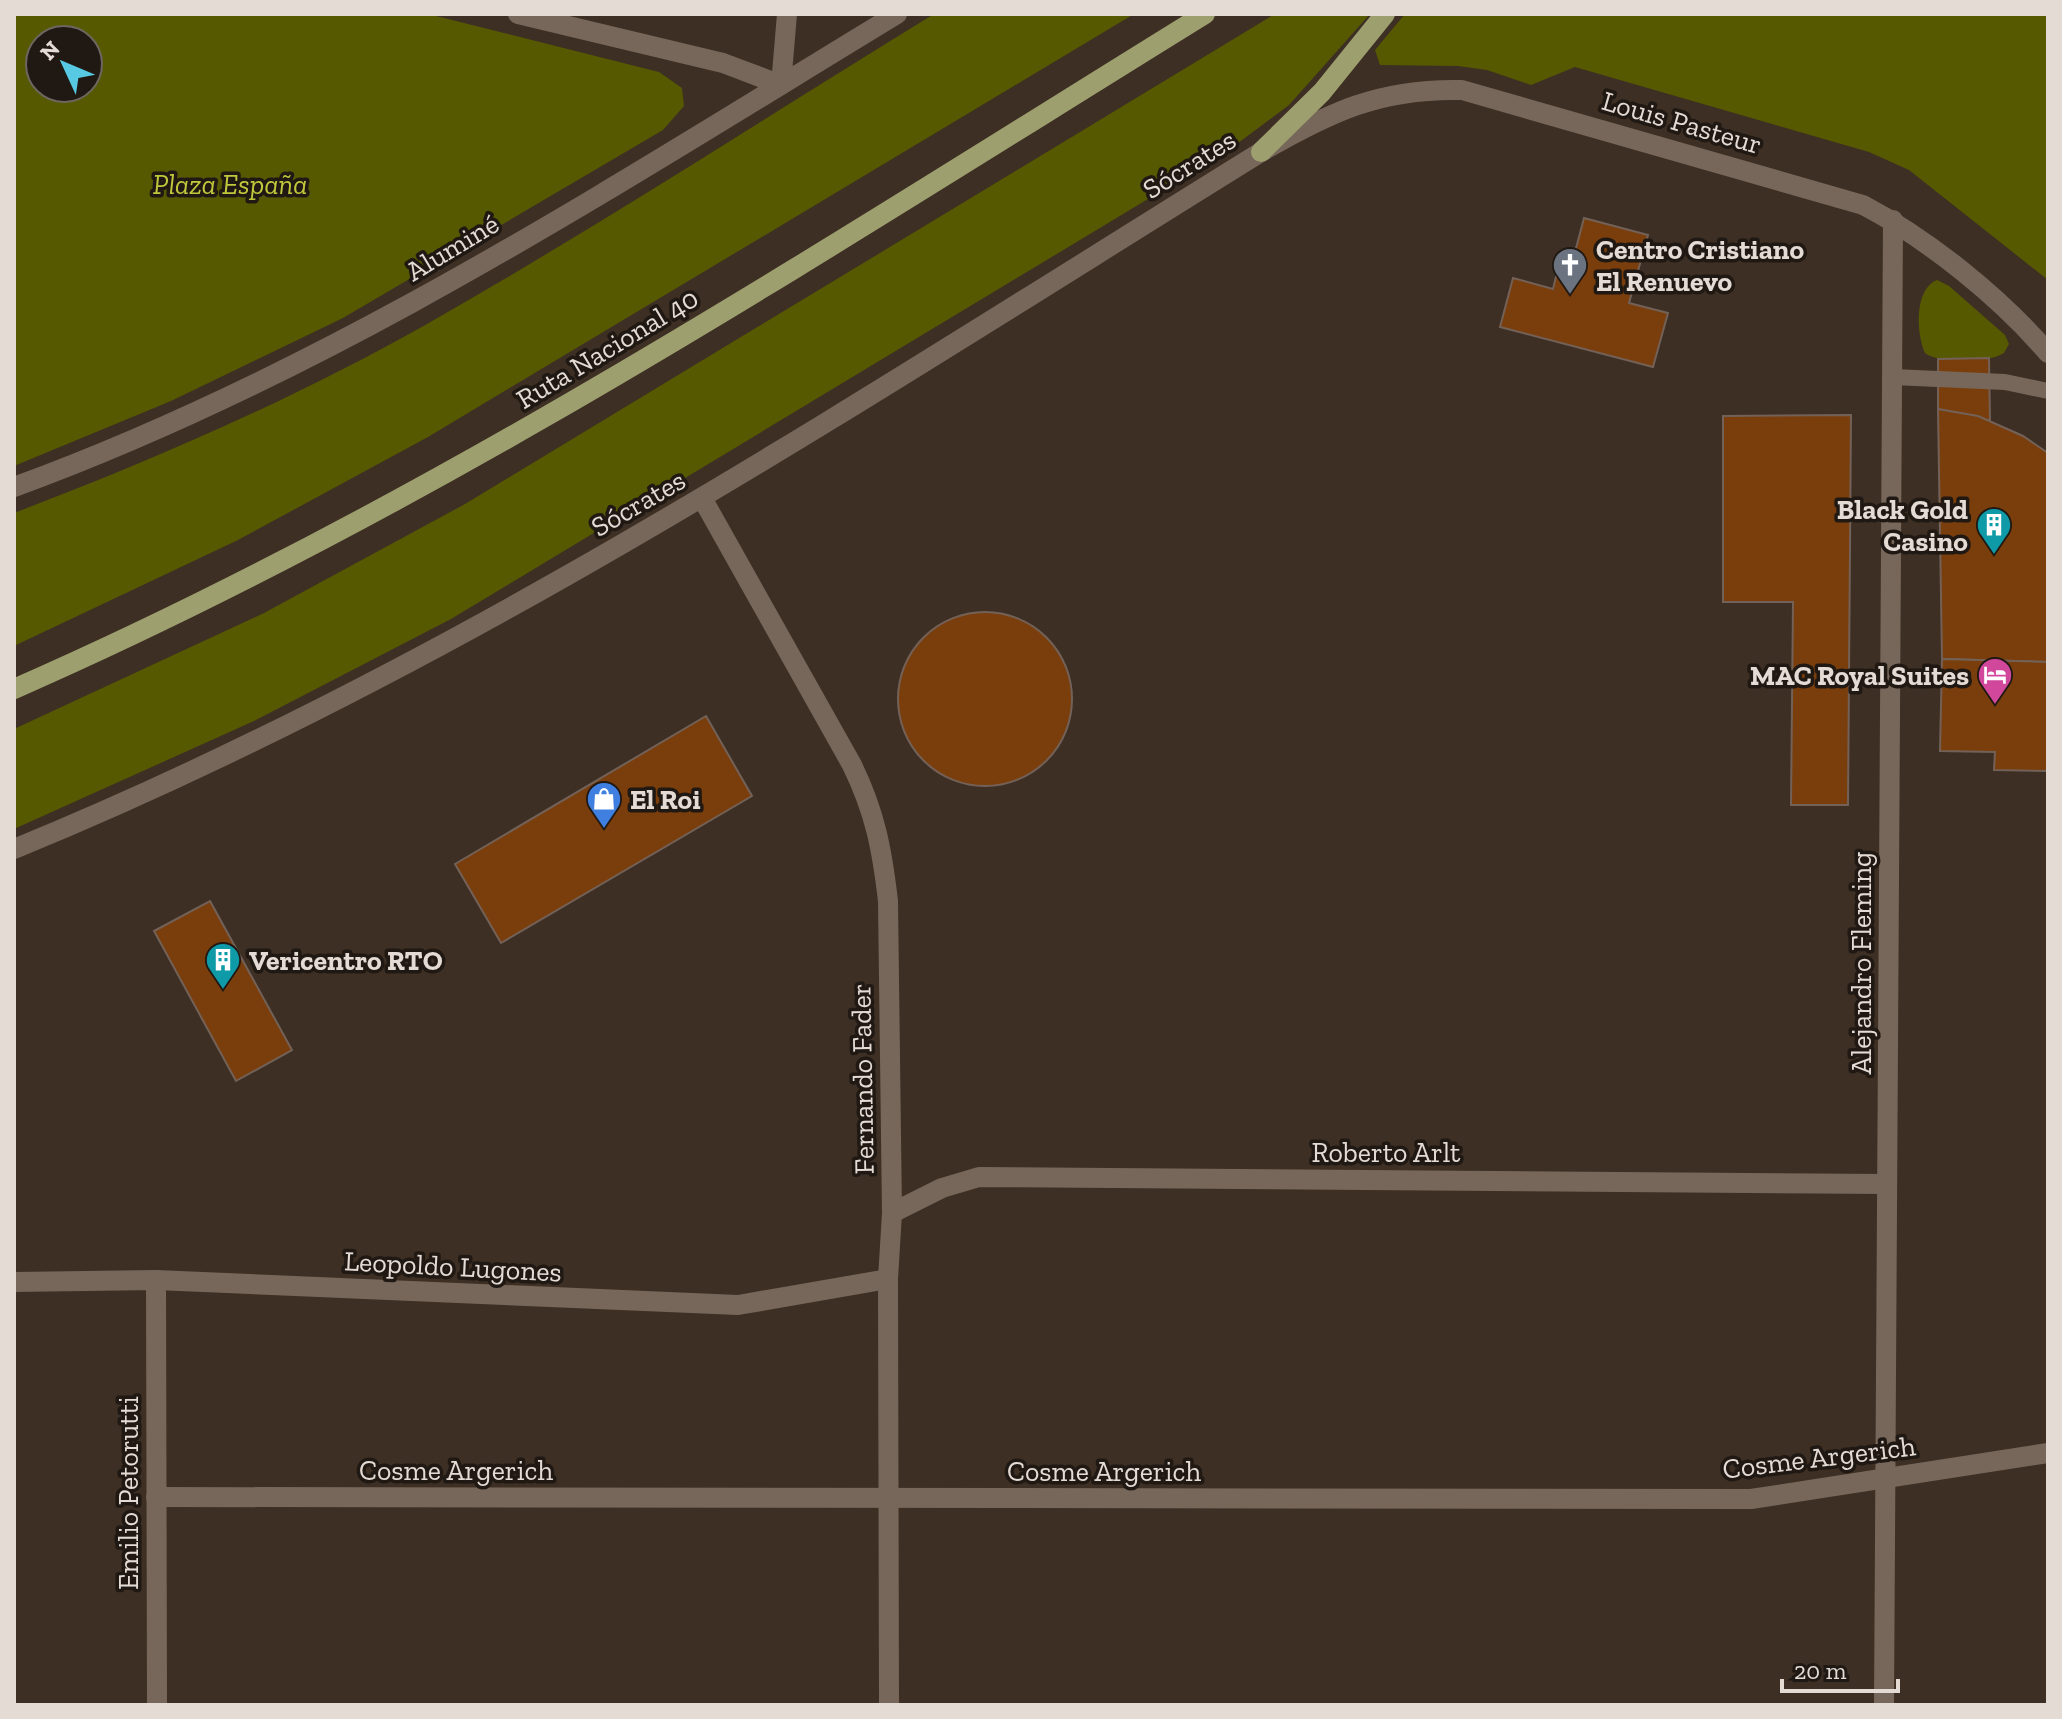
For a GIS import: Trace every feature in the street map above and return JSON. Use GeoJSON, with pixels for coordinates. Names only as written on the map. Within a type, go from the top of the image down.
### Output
{"type":"FeatureCollection","features":[{"type":"Feature","properties":{"kind":"main road","name":"Ruta Nacional 40"},"geometry":{"type":"LineString","coordinates":[[14,689],[178,615],[478,457],[706,322],[1205,14]]}},
{"type":"Feature","properties":{"kind":"main road"},"geometry":{"type":"LineString","coordinates":[[1261,152],[1322,92],[1385,14]]}},
{"type":"Feature","properties":{"kind":"street"},"geometry":{"type":"LineString","coordinates":[[518,14],[723,63],[781,85],[787,14]]}},
{"type":"Feature","properties":{"kind":"street","name":"Aluminé"},"geometry":{"type":"LineString","coordinates":[[14,487],[176,423],[367,330],[897,14]]}},
{"type":"Feature","properties":{"kind":"street","name":"Louis Pasteur"},"geometry":{"type":"LineString","coordinates":[[1261,152],[1346,106],[1382,95],[1424,89],[1462,90],[1834,195],[1893,220],[2014,317],[2048,353]]}},
{"type":"Feature","properties":{"kind":"street","name":"Sócrates"},"geometry":{"type":"LineString","coordinates":[[14,849],[152,790],[386,676],[518,606],[702,498],[1261,152]]}},
{"type":"Feature","properties":{"kind":"street","name":"Alejandro Fleming"},"geometry":{"type":"LineString","coordinates":[[1884,1705],[1893,220]]}},
{"type":"Feature","properties":{"kind":"street","name":"Fernando Fader"},"geometry":{"type":"LineString","coordinates":[[702,498],[872,806],[882,849],[888,901],[892,1213],[888,1279],[889,1705]]}},
{"type":"Feature","properties":{"kind":"street","name":"Roberto Arlt"},"geometry":{"type":"LineString","coordinates":[[892,1213],[942,1188],[979,1177],[1887,1184]]}},
{"type":"Feature","properties":{"kind":"street","name":"Leopoldo Lugones"},"geometry":{"type":"LineString","coordinates":[[14,1282],[156,1280],[738,1305],[794,1298],[888,1279]]}},
{"type":"Feature","properties":{"kind":"street","name":"Emilio Petorutti"},"geometry":{"type":"LineString","coordinates":[[156,1280],[157,1705]]}},
{"type":"Feature","properties":{"kind":"street","name":"Cosme Argerich"},"geometry":{"type":"LineString","coordinates":[[156,1497],[1751,1499],[2048,1453]]}},
{"type":"Feature","properties":{"kind":"lane"},"geometry":{"type":"LineString","coordinates":[[1893,377],[2005,382],[2048,391]]}},
{"type":"Feature","properties":{"kind":"green space","name":"Plaza España"},"geometry":{"type":"Polygon","coordinates":[[[14,14],[428,14],[659,72],[682,88],[684,106],[663,130],[343,318],[171,401],[14,466],[14,14]]]}},
{"type":"Feature","properties":{"kind":"green space"},"geometry":{"type":"Polygon","coordinates":[[[934,14],[1134,14],[428,437],[238,540],[14,646],[14,513],[224,426],[327,377],[427,324],[555,249],[934,14]]]}},
{"type":"Feature","properties":{"kind":"green space"},"geometry":{"type":"Polygon","coordinates":[[[1275,14],[1370,14],[1289,105],[1226,152],[451,619],[254,721],[14,829],[14,729],[264,613],[465,504],[1275,14]]]}},
{"type":"Feature","properties":{"kind":"green space"},"geometry":{"type":"Polygon","coordinates":[[[1405,14],[2047,14],[2048,280],[1909,170],[1869,152],[1575,67],[1531,85],[1487,70],[1458,66],[1380,65],[1375,50],[1405,14]]]}},
{"type":"Feature","properties":{"kind":"green space"},"geometry":{"type":"Polygon","coordinates":[[[1937,280],[1949,286],[2005,335],[2009,344],[2004,353],[1987,359],[1964,361],[1941,359],[1925,353],[1919,313],[1924,293],[1937,280]]]}},
{"type":"Feature","properties":{"kind":"building","name":"Centro Cristiano El Renuevo"},"geometry":{"type":"Polygon","coordinates":[[[1584,218],[1648,235],[1629,303],[1668,313],[1653,367],[1500,327],[1513,278],[1553,289],[1559,264],[1571,267],[1584,218]]]}},
{"type":"Feature","properties":{"kind":"building"},"geometry":{"type":"Polygon","coordinates":[[[1989,358],[1990,421],[1938,409],[1938,359],[1989,358]]]}},
{"type":"Feature","properties":{"kind":"building","name":"Black Gold Casino"},"geometry":{"type":"Polygon","coordinates":[[[1938,409],[1978,416],[2023,436],[2048,453],[2048,662],[1942,659],[1938,409]]]}},
{"type":"Feature","properties":{"kind":"building"},"geometry":{"type":"Polygon","coordinates":[[[1851,415],[1848,805],[1791,805],[1793,602],[1723,602],[1723,416],[1851,415]]]}},
{"type":"Feature","properties":{"kind":"building"},"geometry":{"type":"Polygon","coordinates":[[[985,612],[1018,619],[1046,638],[1065,666],[1072,699],[1065,732],[1046,760],[1018,779],[985,786],[952,779],[924,760],[905,732],[898,699],[905,666],[924,638],[952,619],[985,612]]]}},
{"type":"Feature","properties":{"kind":"building","name":"MAC Royal Suites"},"geometry":{"type":"Polygon","coordinates":[[[1942,659],[2048,662],[2048,771],[1994,770],[1995,752],[1940,751],[1942,659]]]}},
{"type":"Feature","properties":{"kind":"building","name":"El Roi"},"geometry":{"type":"Polygon","coordinates":[[[706,716],[752,796],[501,943],[455,864],[706,716]]]}},
{"type":"Feature","properties":{"kind":"building","name":"Vericentro RTO"},"geometry":{"type":"Polygon","coordinates":[[[210,901],[292,1050],[236,1081],[154,931],[210,901]]]}},
{"type":"Feature","properties":{"kind":"place","name":"Centro Cristiano El Renuevo"},"geometry":{"type":"Point","coordinates":[1570,296]}},
{"type":"Feature","properties":{"kind":"place","name":"Black Gold Casino"},"geometry":{"type":"Point","coordinates":[1994,556]}},
{"type":"Feature","properties":{"kind":"place","name":"MAC Royal Suites"},"geometry":{"type":"Point","coordinates":[1995,706]}},
{"type":"Feature","properties":{"kind":"place","name":"El Roi"},"geometry":{"type":"Point","coordinates":[604,830]}},
{"type":"Feature","properties":{"kind":"place","name":"Vericentro RTO"},"geometry":{"type":"Point","coordinates":[223,991]}}]}
